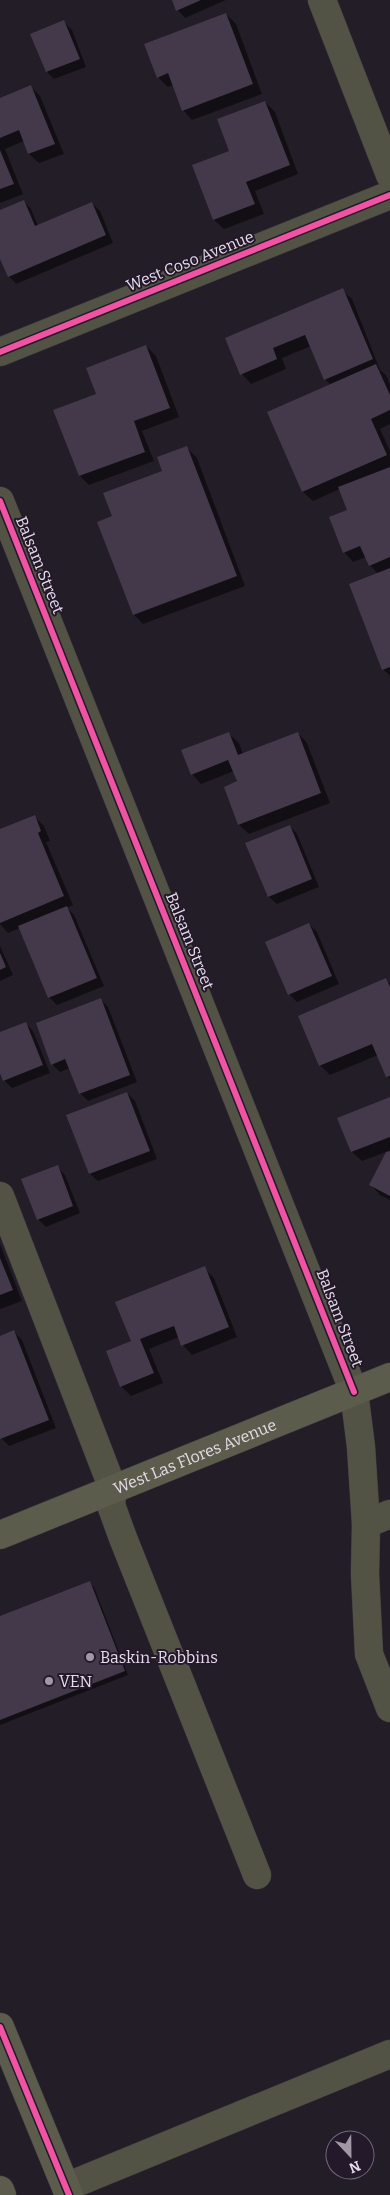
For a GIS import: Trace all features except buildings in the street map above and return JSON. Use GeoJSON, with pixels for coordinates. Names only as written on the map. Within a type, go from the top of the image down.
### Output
{"type":"FeatureCollection","features":[{"type":"Feature","properties":{"kind":"main road","name":"West Las Flores Avenue"},"geometry":{"type":"LineString","coordinates":[[0,1535],[390,1377]]}},
{"type":"Feature","properties":{"kind":"main road"},"geometry":{"type":"LineString","coordinates":[[0,2028],[68,2191]]}},
{"type":"Feature","properties":{"kind":"main road"},"geometry":{"type":"LineString","coordinates":[[0,2190],[2,2195]]}},
{"type":"Feature","properties":{"kind":"street"},"geometry":{"type":"LineString","coordinates":[[322,0],[390,175]]}},
{"type":"Feature","properties":{"kind":"street","name":"West Coso Avenue"},"geometry":{"type":"LineString","coordinates":[[0,352],[390,195]]}},
{"type":"Feature","properties":{"kind":"street","name":"Balsam Street"},"geometry":{"type":"LineString","coordinates":[[0,501],[354,1392],[378,1519],[365,1574],[369,1654],[390,1708]]}},
{"type":"Feature","properties":{"kind":"street"},"geometry":{"type":"LineString","coordinates":[[0,1196],[113,1489],[111,1505],[117,1521],[257,1875]]}},
{"type":"Feature","properties":{"kind":"street"},"geometry":{"type":"LineString","coordinates":[[68,2191],[390,2054]]}},
{"type":"Feature","properties":{"kind":"cycle path"},"geometry":{"type":"LineString","coordinates":[[0,352],[390,195]]}},
{"type":"Feature","properties":{"kind":"cycle path"},"geometry":{"type":"LineString","coordinates":[[0,501],[354,1392]]}},
{"type":"Feature","properties":{"kind":"cycle path"},"geometry":{"type":"LineString","coordinates":[[0,2027],[69,2195]]}},
{"type":"Feature","properties":{"kind":"place","name":"Baskin-Robbins"},"geometry":{"type":"Point","coordinates":[90,1657]}},
{"type":"Feature","properties":{"kind":"place","name":"VEN"},"geometry":{"type":"Point","coordinates":[49,1681]}}]}
